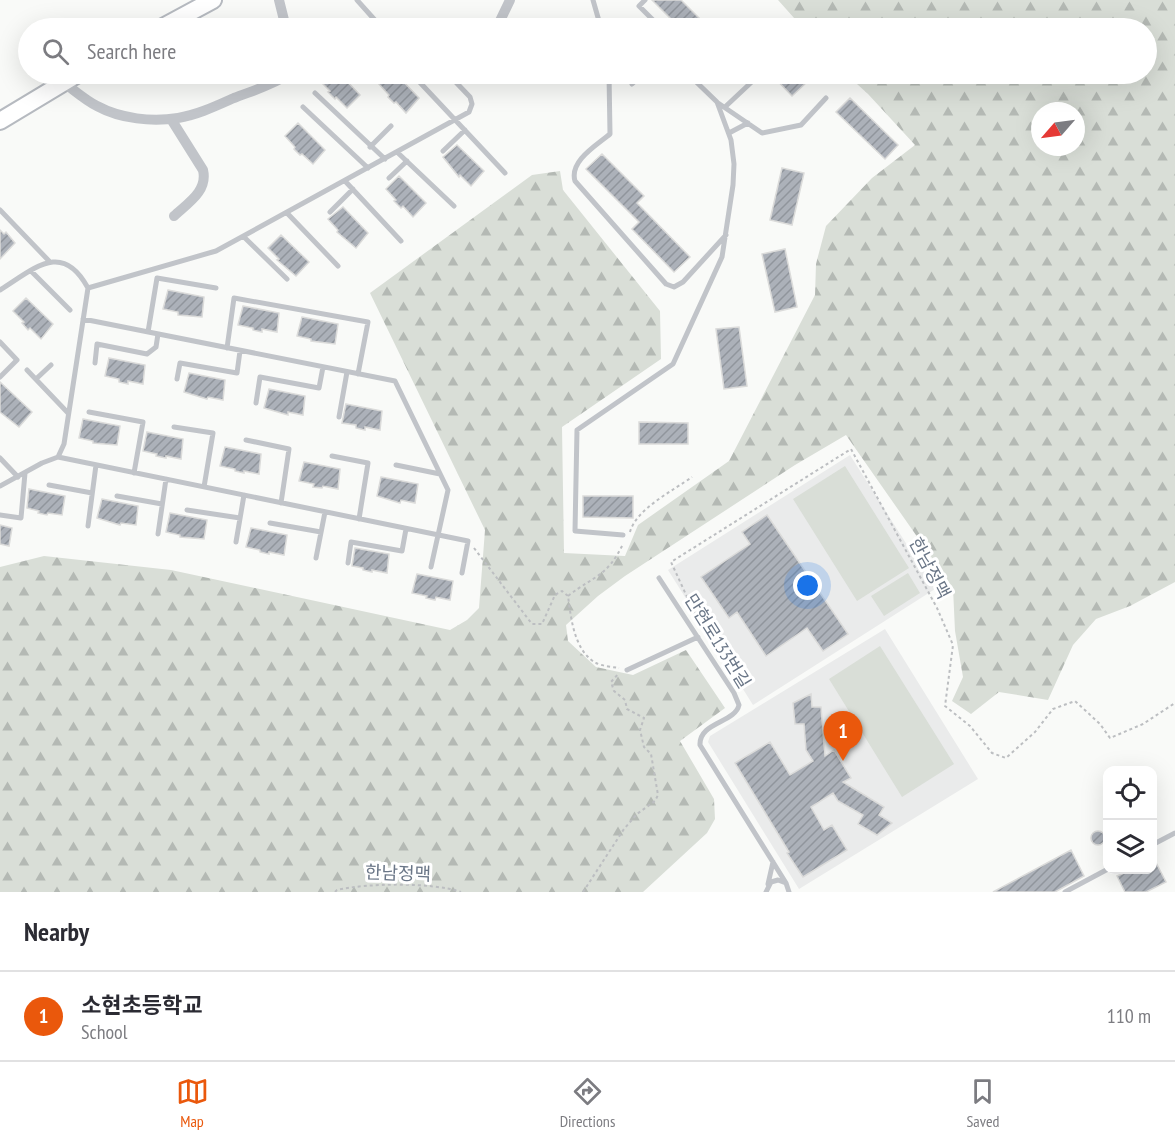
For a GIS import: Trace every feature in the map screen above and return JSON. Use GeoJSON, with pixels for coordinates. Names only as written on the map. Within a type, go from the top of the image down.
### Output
{"type":"FeatureCollection","features":[{"type":"Feature","properties":{"kind":"street"},"geometry":{"type":"LineString","coordinates":[[180,18],[213,0]]}},
{"type":"Feature","properties":{"kind":"street"},"geometry":{"type":"LineString","coordinates":[[279,0],[284,18]]}},
{"type":"Feature","properties":{"kind":"street"},"geometry":{"type":"LineString","coordinates":[[501,18],[510,0]]}},
{"type":"Feature","properties":{"kind":"street"},"geometry":{"type":"LineString","coordinates":[[0,121],[60,84]]}},
{"type":"Feature","properties":{"kind":"street"},"geometry":{"type":"LineString","coordinates":[[66,84],[96,106],[114,114],[138,119],[171,119],[195,114],[268,84]]}},
{"type":"Feature","properties":{"kind":"street"},"geometry":{"type":"LineString","coordinates":[[171,119],[203,170],[205,180],[202,189],[174,216]]}},
{"type":"Feature","properties":{"kind":"lane"},"geometry":{"type":"LineString","coordinates":[[357,0],[373,18]]}},
{"type":"Feature","properties":{"kind":"lane"},"geometry":{"type":"LineString","coordinates":[[593,0],[598,18]]}},
{"type":"Feature","properties":{"kind":"lane"},"geometry":{"type":"LineString","coordinates":[[645,0],[639,6],[651,18]]}},
{"type":"Feature","properties":{"kind":"lane"},"geometry":{"type":"LineString","coordinates":[[422,84],[505,173]]}},
{"type":"Feature","properties":{"kind":"lane"},"geometry":{"type":"LineString","coordinates":[[88,288],[216,251],[456,120],[470,112],[472,104],[470,97],[458,84]]}},
{"type":"Feature","properties":{"kind":"lane"},"geometry":{"type":"LineString","coordinates":[[609,84],[610,134],[576,164],[572,173],[575,181],[666,284],[674,287],[683,282],[726,235]]}},
{"type":"Feature","properties":{"kind":"lane"},"geometry":{"type":"LineString","coordinates":[[698,84],[717,102],[762,133],[801,125],[826,98]]}},
{"type":"Feature","properties":{"kind":"lane"},"geometry":{"type":"LineString","coordinates":[[725,107],[750,84]]}},
{"type":"Feature","properties":{"kind":"lane"},"geometry":{"type":"LineString","coordinates":[[315,93],[385,159]]}},
{"type":"Feature","properties":{"kind":"lane"},"geometry":{"type":"LineString","coordinates":[[622,535],[575,531],[577,430],[673,364],[713,279],[722,257],[734,164],[729,133],[717,102]]}},
{"type":"Feature","properties":{"kind":"lane"},"geometry":{"type":"LineString","coordinates":[[303,107],[368,168]]}},
{"type":"Feature","properties":{"kind":"lane"},"geometry":{"type":"LineString","coordinates":[[729,133],[748,123]]}},
{"type":"Feature","properties":{"kind":"lane"},"geometry":{"type":"LineString","coordinates":[[370,147],[391,126]]}},
{"type":"Feature","properties":{"kind":"lane"},"geometry":{"type":"LineString","coordinates":[[443,151],[465,130]]}},
{"type":"Feature","properties":{"kind":"lane"},"geometry":{"type":"LineString","coordinates":[[397,152],[454,206]]}},
{"type":"Feature","properties":{"kind":"lane"},"geometry":{"type":"LineString","coordinates":[[390,178],[407,161]]}},
{"type":"Feature","properties":{"kind":"lane"},"geometry":{"type":"LineString","coordinates":[[345,181],[401,241]]}},
{"type":"Feature","properties":{"kind":"lane"},"geometry":{"type":"LineString","coordinates":[[330,212],[353,189]]}},
{"type":"Feature","properties":{"kind":"lane"},"geometry":{"type":"LineString","coordinates":[[0,210],[50,262]]}},
{"type":"Feature","properties":{"kind":"lane"},"geometry":{"type":"LineString","coordinates":[[287,213],[338,266]]}},
{"type":"Feature","properties":{"kind":"lane"},"geometry":{"type":"LineString","coordinates":[[244,237],[287,279]]}},
{"type":"Feature","properties":{"kind":"lane"},"geometry":{"type":"LineString","coordinates":[[0,290],[50,262],[64,262],[81,276],[88,288],[64,444],[58,457]]}},
{"type":"Feature","properties":{"kind":"lane"},"geometry":{"type":"LineString","coordinates":[[31,271],[70,310]]}},
{"type":"Feature","properties":{"kind":"lane"},"geometry":{"type":"LineString","coordinates":[[148,332],[158,278],[216,288]]}},
{"type":"Feature","properties":{"kind":"lane"},"geometry":{"type":"LineString","coordinates":[[226,348],[234,298],[368,322],[358,374]]}},
{"type":"Feature","properties":{"kind":"lane"},"geometry":{"type":"LineString","coordinates":[[83,319],[394,381],[448,490],[431,567]]}},
{"type":"Feature","properties":{"kind":"lane"},"geometry":{"type":"LineString","coordinates":[[94,363],[97,344],[147,354],[156,347],[158,334]]}},
{"type":"Feature","properties":{"kind":"lane"},"geometry":{"type":"LineString","coordinates":[[0,342],[17,360],[0,377]]}},
{"type":"Feature","properties":{"kind":"lane"},"geometry":{"type":"LineString","coordinates":[[177,380],[180,363],[237,372],[240,351]]}},
{"type":"Feature","properties":{"kind":"lane"},"geometry":{"type":"LineString","coordinates":[[36,379],[51,365]]}},
{"type":"Feature","properties":{"kind":"lane"},"geometry":{"type":"LineString","coordinates":[[256,403],[260,377],[319,388],[323,367]]}},
{"type":"Feature","properties":{"kind":"lane"},"geometry":{"type":"LineString","coordinates":[[27,370],[68,414]]}},
{"type":"Feature","properties":{"kind":"lane"},"geometry":{"type":"LineString","coordinates":[[339,417],[347,372]]}},
{"type":"Feature","properties":{"kind":"lane"},"geometry":{"type":"LineString","coordinates":[[89,412],[143,422],[135,473]]}},
{"type":"Feature","properties":{"kind":"lane"},"geometry":{"type":"LineString","coordinates":[[174,427],[213,433],[204,487]]}},
{"type":"Feature","properties":{"kind":"lane"},"geometry":{"type":"LineString","coordinates":[[246,440],[289,449],[281,503]]}},
{"type":"Feature","properties":{"kind":"lane"},"geometry":{"type":"LineString","coordinates":[[332,456],[368,463],[359,519]]}},
{"type":"Feature","properties":{"kind":"lane"},"geometry":{"type":"LineString","coordinates":[[0,486],[58,457],[468,541],[462,573]]}},
{"type":"Feature","properties":{"kind":"lane"},"geometry":{"type":"LineString","coordinates":[[0,458],[18,477]]}},
{"type":"Feature","properties":{"kind":"lane"},"geometry":{"type":"LineString","coordinates":[[88,526],[96,465]]}},
{"type":"Feature","properties":{"kind":"lane"},"geometry":{"type":"LineString","coordinates":[[396,465],[440,474]]}},
{"type":"Feature","properties":{"kind":"lane"},"geometry":{"type":"LineString","coordinates":[[0,515],[21,518],[25,472]]}},
{"type":"Feature","properties":{"kind":"lane"},"geometry":{"type":"LineString","coordinates":[[158,534],[166,479]]}},
{"type":"Feature","properties":{"kind":"lane"},"geometry":{"type":"LineString","coordinates":[[49,485],[92,493]]}},
{"type":"Feature","properties":{"kind":"lane"},"geometry":{"type":"LineString","coordinates":[[236,542],[244,495]]}},
{"type":"Feature","properties":{"kind":"lane"},"geometry":{"type":"LineString","coordinates":[[117,496],[162,504]]}},
{"type":"Feature","properties":{"kind":"lane"},"geometry":{"type":"LineString","coordinates":[[187,510],[240,518]]}},
{"type":"Feature","properties":{"kind":"lane"},"geometry":{"type":"LineString","coordinates":[[316,558],[325,512]]}},
{"type":"Feature","properties":{"kind":"lane"},"geometry":{"type":"LineString","coordinates":[[270,523],[321,532]]}},
{"type":"Feature","properties":{"kind":"lane"},"geometry":{"type":"LineString","coordinates":[[348,562],[351,542],[402,550],[406,529]]}},
{"type":"Feature","properties":{"kind":"lane","name":"만현로133번길"},"geometry":{"type":"LineString","coordinates":[[659,578],[740,705],[737,711],[702,735],[700,744],[786,883],[789,892]]}},
{"type":"Feature","properties":{"kind":"lane"},"geometry":{"type":"LineString","coordinates":[[627,670],[698,637]]}},
{"type":"Feature","properties":{"kind":"lane"},"geometry":{"type":"LineString","coordinates":[[1157,842],[1175,833]]}},
{"type":"Feature","properties":{"kind":"lane"},"geometry":{"type":"LineString","coordinates":[[766,892],[773,862]]}},
{"type":"Feature","properties":{"kind":"lane"},"geometry":{"type":"LineString","coordinates":[[1065,892],[1103,871]]}},
{"type":"Feature","properties":{"kind":"lane"},"geometry":{"type":"LineString","coordinates":[[768,885],[778,880],[786,883]]}},
{"type":"Feature","properties":{"kind":"path","name":"한남정맥"},"geometry":{"type":"LineString","coordinates":[[698,637],[703,631],[671,562],[851,449],[937,608],[953,645],[945,706],[970,726],[992,753],[1006,758],[1035,732],[1053,709],[1075,701],[1100,724],[1110,738],[1143,724],[1175,703]]}},
{"type":"Feature","properties":{"kind":"path"},"geometry":{"type":"LineString","coordinates":[[468,541],[532,624],[542,624],[555,595],[562,591],[568,596],[579,646],[588,657],[597,664],[627,670]]}},
{"type":"Feature","properties":{"kind":"path"},"geometry":{"type":"LineString","coordinates":[[583,892],[624,829],[637,814],[655,801],[658,795],[651,754],[644,747],[640,730],[644,718],[627,709],[625,700],[614,691],[611,682],[617,674],[627,670]]}},
{"type":"Feature","properties":{"kind":"path","name":"한남정맥"},"geometry":{"type":"LineString","coordinates":[[335,892],[359,885],[395,885],[431,887],[461,892]]}},
{"type":"Feature","properties":{"kind":"shaded area"},"geometry":{"type":"Polygon","coordinates":[[[850,455],[935,589],[753,705],[668,570],[850,455]]]}},
{"type":"Feature","properties":{"kind":"shaded area"},"geometry":{"type":"Polygon","coordinates":[[[885,629],[978,779],[799,889],[708,742],[710,736],[885,629]]]}},
{"type":"Feature","properties":{"kind":"green space"},"geometry":{"type":"Polygon","coordinates":[[[778,0],[1175,0],[1175,582],[1130,606],[1096,619],[1073,645],[1048,700],[999,692],[971,714],[952,701],[963,677],[955,631],[953,588],[846,435],[795,465],[625,576],[598,596],[566,625],[568,641],[596,667],[633,675],[686,650],[725,708],[680,741],[714,799],[715,819],[707,833],[643,892],[0,892],[0,567],[44,556],[171,570],[450,630],[467,620],[479,608],[485,530],[370,293],[532,175],[560,171],[563,190],[660,311],[661,359],[562,427],[564,553],[625,556],[638,525],[729,461],[815,295],[816,264],[826,226],[872,178],[915,145],[857,84],[1157,84],[1157,18],[794,18],[778,0]]]}},
{"type":"Feature","properties":{"kind":"green space"},"geometry":{"type":"Polygon","coordinates":[[[845,466],[909,568],[857,601],[793,499],[845,466]]]}},
{"type":"Feature","properties":{"kind":"green space"},"geometry":{"type":"Polygon","coordinates":[[[908,573],[920,593],[884,616],[871,596],[908,573]]]}},
{"type":"Feature","properties":{"kind":"green space"},"geometry":{"type":"Polygon","coordinates":[[[880,646],[954,764],[902,797],[829,679],[880,646]]]}},
{"type":"Feature","properties":{"kind":"building"},"geometry":{"type":"Polygon","coordinates":[[[652,0],[681,0],[699,18],[670,18],[652,0]]]}},
{"type":"Feature","properties":{"kind":"building"},"geometry":{"type":"Polygon","coordinates":[[[323,84],[350,84],[360,95],[347,108],[328,92],[330,91],[323,84]]]}},
{"type":"Feature","properties":{"kind":"building"},"geometry":{"type":"Polygon","coordinates":[[[379,84],[406,84],[419,98],[406,113],[388,97],[389,95],[379,84]]]}},
{"type":"Feature","properties":{"kind":"building"},"geometry":{"type":"Polygon","coordinates":[[[781,84],[805,84],[792,96],[781,84]]]}},
{"type":"Feature","properties":{"kind":"building"},"geometry":{"type":"Polygon","coordinates":[[[850,98],[898,145],[885,159],[836,112],[850,98]]]}},
{"type":"Feature","properties":{"kind":"building"},"geometry":{"type":"Polygon","coordinates":[[[298,123],[325,150],[313,164],[294,149],[295,147],[285,136],[298,123]]]}},
{"type":"Feature","properties":{"kind":"building"},"geometry":{"type":"Polygon","coordinates":[[[457,145],[484,171],[471,186],[460,175],[459,177],[443,157],[457,145]]]}},
{"type":"Feature","properties":{"kind":"building"},"geometry":{"type":"Polygon","coordinates":[[[602,154],[644,196],[637,203],[690,257],[674,272],[632,229],[639,222],[586,169],[602,154]]]}},
{"type":"Feature","properties":{"kind":"building"},"geometry":{"type":"Polygon","coordinates":[[[782,168],[804,173],[792,225],[770,220],[782,168]]]}},
{"type":"Feature","properties":{"kind":"building"},"geometry":{"type":"Polygon","coordinates":[[[399,176],[426,203],[413,217],[403,206],[401,208],[394,201],[396,200],[386,189],[399,176]]]}},
{"type":"Feature","properties":{"kind":"building"},"geometry":{"type":"Polygon","coordinates":[[[343,207],[368,233],[356,248],[337,232],[338,230],[328,219],[343,207]]]}},
{"type":"Feature","properties":{"kind":"building"},"geometry":{"type":"Polygon","coordinates":[[[0,230],[4,234],[6,232],[15,243],[0,259],[0,230]]]}},
{"type":"Feature","properties":{"kind":"building"},"geometry":{"type":"Polygon","coordinates":[[[281,235],[309,262],[296,276],[277,260],[279,259],[268,248],[281,235]]]}},
{"type":"Feature","properties":{"kind":"building"},"geometry":{"type":"Polygon","coordinates":[[[785,249],[797,307],[775,312],[762,254],[785,249]]]}},
{"type":"Feature","properties":{"kind":"building"},"geometry":{"type":"Polygon","coordinates":[[[168,290],[204,297],[202,317],[178,315],[178,312],[163,309],[168,290]]]}},
{"type":"Feature","properties":{"kind":"building"},"geometry":{"type":"Polygon","coordinates":[[[26,298],[53,324],[41,339],[30,328],[28,330],[22,323],[24,322],[13,311],[26,298]]]}},
{"type":"Feature","properties":{"kind":"building"},"geometry":{"type":"Polygon","coordinates":[[[243,306],[279,313],[277,332],[262,329],[262,332],[238,325],[243,306]]]}},
{"type":"Feature","properties":{"kind":"building"},"geometry":{"type":"Polygon","coordinates":[[[302,317],[338,324],[335,344],[311,341],[311,339],[297,336],[302,317]]]}},
{"type":"Feature","properties":{"kind":"building"},"geometry":{"type":"Polygon","coordinates":[[[739,327],[747,386],[724,389],[716,329],[739,327]]]}},
{"type":"Feature","properties":{"kind":"building"},"geometry":{"type":"Polygon","coordinates":[[[109,358],[145,365],[143,384],[128,381],[128,384],[105,376],[109,358]]]}},
{"type":"Feature","properties":{"kind":"building"},"geometry":{"type":"Polygon","coordinates":[[[189,373],[225,380],[223,400],[208,397],[207,399],[184,392],[189,373]]]}},
{"type":"Feature","properties":{"kind":"building"},"geometry":{"type":"Polygon","coordinates":[[[0,382],[32,412],[19,427],[0,412],[0,382]]]}},
{"type":"Feature","properties":{"kind":"building"},"geometry":{"type":"Polygon","coordinates":[[[269,389],[305,396],[303,415],[288,412],[288,415],[264,408],[269,389]]]}},
{"type":"Feature","properties":{"kind":"building"},"geometry":{"type":"Polygon","coordinates":[[[346,404],[382,411],[380,430],[365,427],[365,430],[356,428],[356,425],[342,423],[346,404]]]}},
{"type":"Feature","properties":{"kind":"building"},"geometry":{"type":"Polygon","coordinates":[[[83,419],[120,426],[117,445],[93,443],[93,441],[79,438],[83,419]]]}},
{"type":"Feature","properties":{"kind":"building"},"geometry":{"type":"Polygon","coordinates":[[[639,422],[688,423],[688,444],[639,444],[639,422]]]}},
{"type":"Feature","properties":{"kind":"building"},"geometry":{"type":"Polygon","coordinates":[[[147,432],[183,439],[181,459],[156,456],[157,454],[143,451],[147,432]]]}},
{"type":"Feature","properties":{"kind":"building"},"geometry":{"type":"Polygon","coordinates":[[[225,447],[261,454],[259,474],[244,471],[244,473],[220,466],[225,447]]]}},
{"type":"Feature","properties":{"kind":"building"},"geometry":{"type":"Polygon","coordinates":[[[304,462],[340,469],[338,489],[313,487],[314,484],[299,481],[304,462]]]}},
{"type":"Feature","properties":{"kind":"building"},"geometry":{"type":"Polygon","coordinates":[[[381,477],[418,484],[415,503],[401,500],[400,503],[377,496],[381,477]]]}},
{"type":"Feature","properties":{"kind":"building"},"geometry":{"type":"Polygon","coordinates":[[[29,489],[65,496],[62,515],[48,513],[47,515],[27,508],[29,489]]]}},
{"type":"Feature","properties":{"kind":"building"},"geometry":{"type":"Polygon","coordinates":[[[583,496],[633,496],[633,518],[583,517],[583,496]]]}},
{"type":"Feature","properties":{"kind":"building"},"geometry":{"type":"Polygon","coordinates":[[[102,499],[138,506],[136,525],[121,523],[120,525],[97,518],[102,499]]]}},
{"type":"Feature","properties":{"kind":"building"},"geometry":{"type":"Polygon","coordinates":[[[170,513],[207,520],[204,539],[180,537],[180,535],[166,532],[170,513]]]}},
{"type":"Feature","properties":{"kind":"building"},"geometry":{"type":"Polygon","coordinates":[[[767,515],[848,634],[823,651],[807,628],[766,656],[737,612],[729,618],[701,577],[750,544],[742,532],[767,515]]]}},
{"type":"Feature","properties":{"kind":"building"},"geometry":{"type":"Polygon","coordinates":[[[0,525],[12,528],[9,546],[0,544],[0,525]]]}},
{"type":"Feature","properties":{"kind":"building"},"geometry":{"type":"Polygon","coordinates":[[[251,528],[287,535],[284,555],[269,552],[269,554],[246,547],[251,528]]]}},
{"type":"Feature","properties":{"kind":"building"},"geometry":{"type":"Polygon","coordinates":[[[355,548],[389,554],[387,573],[372,570],[372,572],[352,566],[355,548]]]}},
{"type":"Feature","properties":{"kind":"building"},"geometry":{"type":"Polygon","coordinates":[[[417,574],[453,581],[450,600],[436,597],[435,600],[412,593],[417,574]]]}},
{"type":"Feature","properties":{"kind":"building"},"geometry":{"type":"Polygon","coordinates":[[[811,694],[812,707],[821,707],[825,756],[834,750],[851,778],[843,782],[884,807],[879,815],[892,823],[877,835],[858,824],[863,815],[838,801],[833,793],[811,807],[824,830],[832,825],[847,850],[803,877],[735,763],[770,742],[790,775],[813,761],[806,750],[804,724],[795,724],[793,703],[811,694]]]}},
{"type":"Feature","properties":{"kind":"building"},"geometry":{"type":"Polygon","coordinates":[[[1095,831],[1101,831],[1103,843],[1095,845],[1091,841],[1091,835],[1095,831]]]}},
{"type":"Feature","properties":{"kind":"building"},"geometry":{"type":"Polygon","coordinates":[[[1071,850],[1084,876],[1055,892],[993,892],[1071,850]]]}},
{"type":"Feature","properties":{"kind":"building"},"geometry":{"type":"Polygon","coordinates":[[[1157,865],[1166,882],[1146,892],[1125,892],[1117,876],[1157,874],[1157,865]]]}},
{"type":"Feature","properties":{"kind":"place","name":"소현초등학교"},"geometry":{"type":"Point","coordinates":[843,761]}}]}
